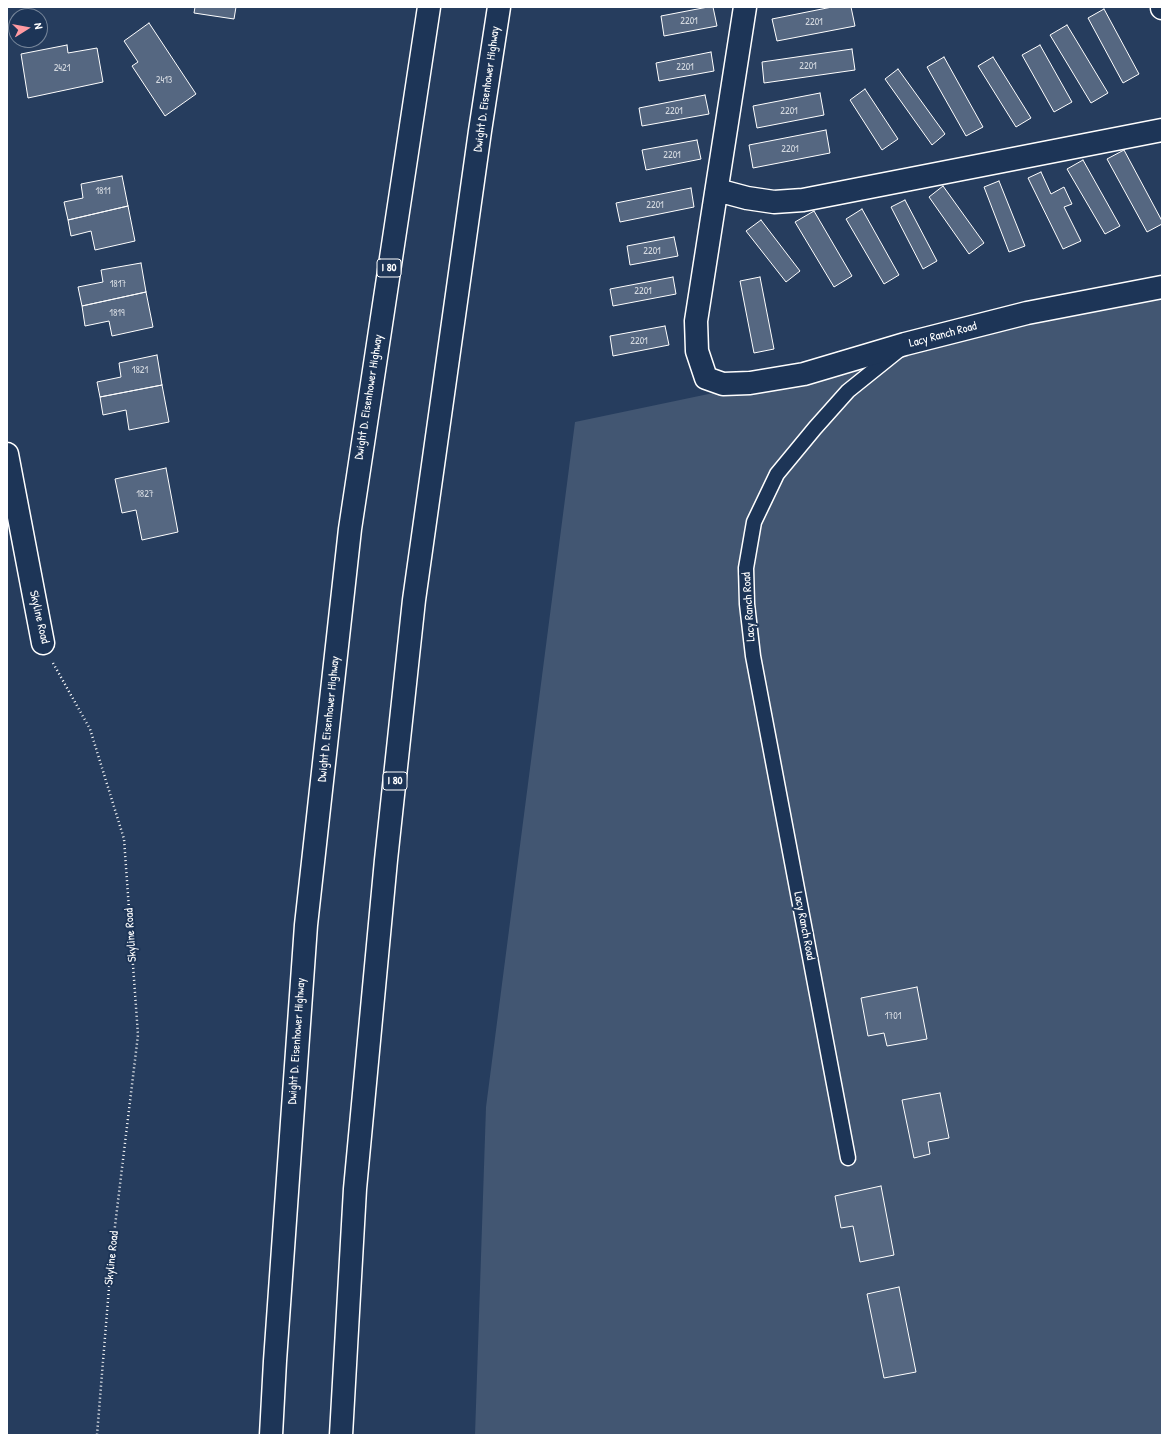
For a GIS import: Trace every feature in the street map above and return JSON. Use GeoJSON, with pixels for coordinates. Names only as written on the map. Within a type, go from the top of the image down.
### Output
{"type":"FeatureCollection","features":[{"type":"Feature","properties":{"kind":"main road","name":"Dwight D. Eisenhower Highway"},"geometry":{"type":"LineString","coordinates":[[271,1435],[304,940],[310,885],[350,529],[428,7]]}},
{"type":"Feature","properties":{"kind":"main road","name":"Dwight D. Eisenhower Highway"},"geometry":{"type":"LineString","coordinates":[[341,1435],[355,1188],[386,860],[414,608],[480,131],[499,7]]}},
{"type":"Feature","properties":{"kind":"main road"},"geometry":{"type":"LineString","coordinates":[[745,7],[696,321],[697,351],[706,378],[723,384],[750,383],[804,374],[905,344]]}},
{"type":"Feature","properties":{"kind":"main road"},"geometry":{"type":"LineString","coordinates":[[717,190],[747,198],[774,202],[803,200],[1162,130]]}},
{"type":"Feature","properties":{"kind":"main road","name":"Lacy Ranch Road"},"geometry":{"type":"LineString","coordinates":[[905,344],[1027,314],[1162,287]]}},
{"type":"Feature","properties":{"kind":"main road","name":"Skyline Road"},"geometry":{"type":"LineString","coordinates":[[7,454],[43,643]]}},
{"type":"Feature","properties":{"kind":"lane","name":"Lacy Ranch Road"},"geometry":{"type":"LineString","coordinates":[[848,1158],[753,656],[747,604],[746,568],[754,522],[778,474],[815,428],[848,391],[905,344]]}},
{"type":"Feature","properties":{"kind":"path","name":"Skyline Road"},"geometry":{"type":"LineString","coordinates":[[43,643],[90,729],[124,839],[138,1036],[112,1251],[97,1435]]}},
{"type":"Feature","properties":{"kind":"shaded area"},"geometry":{"type":"Polygon","coordinates":[[[1162,287],[1162,1435],[475,1435],[486,1107],[575,422],[804,374],[1162,287]]]}},
{"type":"Feature","properties":{"kind":"building"},"geometry":{"type":"Polygon","coordinates":[[[195,7],[236,7],[234,19],[194,13],[195,7]]]}},
{"type":"Feature","properties":{"kind":"building"},"geometry":{"type":"Polygon","coordinates":[[[713,7],[717,26],[664,36],[661,16],[713,7]]]}},
{"type":"Feature","properties":{"kind":"building"},"geometry":{"type":"Polygon","coordinates":[[[832,7],[851,7],[855,26],[777,41],[772,19],[832,7]]]}},
{"type":"Feature","properties":{"kind":"building"},"geometry":{"type":"Polygon","coordinates":[[[1104,9],[1139,74],[1123,83],[1088,18],[1104,9]]]}},
{"type":"Feature","properties":{"kind":"building"},"geometry":{"type":"Polygon","coordinates":[[[149,23],[196,94],[165,116],[132,66],[138,62],[124,41],[149,23]]]}},
{"type":"Feature","properties":{"kind":"building"},"geometry":{"type":"Polygon","coordinates":[[[1067,25],[1108,93],[1091,103],[1050,35],[1067,25]]]}},
{"type":"Feature","properties":{"kind":"building"},"geometry":{"type":"Polygon","coordinates":[[[67,45],[68,53],[97,48],[103,82],[28,98],[21,54],[67,45]]]}},
{"type":"Feature","properties":{"kind":"building"},"geometry":{"type":"Polygon","coordinates":[[[1040,45],[1072,102],[1054,112],[1022,55],[1040,45]]]}},
{"type":"Feature","properties":{"kind":"building"},"geometry":{"type":"Polygon","coordinates":[[[852,49],[855,70],[764,83],[762,62],[852,49]]]}},
{"type":"Feature","properties":{"kind":"building"},"geometry":{"type":"Polygon","coordinates":[[[711,52],[714,71],[659,81],[656,63],[711,52]]]}},
{"type":"Feature","properties":{"kind":"building"},"geometry":{"type":"Polygon","coordinates":[[[944,57],[983,127],[966,136],[927,67],[944,57]]]}},
{"type":"Feature","properties":{"kind":"building"},"geometry":{"type":"Polygon","coordinates":[[[993,57],[1031,118],[1016,127],[978,66],[993,57]]]}},
{"type":"Feature","properties":{"kind":"building"},"geometry":{"type":"Polygon","coordinates":[[[898,69],[945,134],[932,145],[885,79],[898,69]]]}},
{"type":"Feature","properties":{"kind":"building"},"geometry":{"type":"Polygon","coordinates":[[[865,89],[898,139],[882,150],[850,100],[865,89]]]}},
{"type":"Feature","properties":{"kind":"building"},"geometry":{"type":"Polygon","coordinates":[[[820,93],[824,115],[757,128],[753,106],[820,93]]]}},
{"type":"Feature","properties":{"kind":"building"},"geometry":{"type":"Polygon","coordinates":[[[705,95],[709,114],[642,126],[639,108],[705,95]]]}},
{"type":"Feature","properties":{"kind":"building"},"geometry":{"type":"Polygon","coordinates":[[[826,130],[830,153],[753,168],[749,145],[826,130]]]}},
{"type":"Feature","properties":{"kind":"building"},"geometry":{"type":"Polygon","coordinates":[[[697,140],[701,159],[646,170],[642,150],[697,140]]]}},
{"type":"Feature","properties":{"kind":"building"},"geometry":{"type":"Polygon","coordinates":[[[1124,150],[1162,221],[1162,224],[1147,232],[1107,159],[1124,150]]]}},
{"type":"Feature","properties":{"kind":"building"},"geometry":{"type":"Polygon","coordinates":[[[1083,160],[1120,226],[1105,234],[1067,169],[1083,160]]]}},
{"type":"Feature","properties":{"kind":"building"},"geometry":{"type":"Polygon","coordinates":[[[1041,172],[1051,194],[1064,187],[1072,204],[1064,207],[1081,241],[1063,249],[1028,178],[1041,172]]]}},
{"type":"Feature","properties":{"kind":"building"},"geometry":{"type":"Polygon","coordinates":[[[122,176],[128,206],[68,220],[64,202],[83,198],[81,184],[122,176]]]}},
{"type":"Feature","properties":{"kind":"building"},"geometry":{"type":"Polygon","coordinates":[[[999,181],[1025,246],[1009,252],[984,187],[999,181]]]}},
{"type":"Feature","properties":{"kind":"building"},"geometry":{"type":"Polygon","coordinates":[[[943,186],[984,243],[969,254],[929,197],[943,186]]]}},
{"type":"Feature","properties":{"kind":"building"},"geometry":{"type":"Polygon","coordinates":[[[691,188],[694,207],[620,222],[616,203],[691,188]]]}},
{"type":"Feature","properties":{"kind":"building"},"geometry":{"type":"Polygon","coordinates":[[[905,200],[937,261],[923,269],[891,207],[905,200]]]}},
{"type":"Feature","properties":{"kind":"building"},"geometry":{"type":"Polygon","coordinates":[[[128,206],[135,241],[95,250],[91,231],[71,236],[68,220],[128,206]]]}},
{"type":"Feature","properties":{"kind":"building"},"geometry":{"type":"Polygon","coordinates":[[[862,209],[899,275],[884,284],[846,219],[862,209]]]}},
{"type":"Feature","properties":{"kind":"building"},"geometry":{"type":"Polygon","coordinates":[[[814,211],[852,276],[834,287],[795,222],[814,211]]]}},
{"type":"Feature","properties":{"kind":"building"},"geometry":{"type":"Polygon","coordinates":[[[761,220],[800,271],[786,282],[746,231],[761,220]]]}},
{"type":"Feature","properties":{"kind":"building"},"geometry":{"type":"Polygon","coordinates":[[[674,237],[678,256],[630,265],[627,246],[674,237]]]}},
{"type":"Feature","properties":{"kind":"building"},"geometry":{"type":"Polygon","coordinates":[[[141,263],[146,292],[82,306],[78,287],[103,282],[101,270],[141,263]]]}},
{"type":"Feature","properties":{"kind":"building"},"geometry":{"type":"Polygon","coordinates":[[[673,277],[676,294],[613,306],[610,289],[673,277]]]}},
{"type":"Feature","properties":{"kind":"building"},"geometry":{"type":"Polygon","coordinates":[[[760,277],[774,349],[754,353],[740,281],[760,277]]]}},
{"type":"Feature","properties":{"kind":"building"},"geometry":{"type":"Polygon","coordinates":[[[146,292],[153,327],[112,336],[109,321],[85,326],[82,306],[146,292]]]}},
{"type":"Feature","properties":{"kind":"building"},"geometry":{"type":"Polygon","coordinates":[[[665,326],[669,345],[613,356],[610,336],[665,326]]]}},
{"type":"Feature","properties":{"kind":"building"},"geometry":{"type":"Polygon","coordinates":[[[157,355],[162,385],[100,397],[97,382],[121,377],[119,363],[157,355]]]}},
{"type":"Feature","properties":{"kind":"building"},"geometry":{"type":"Polygon","coordinates":[[[162,385],[169,422],[129,430],[126,410],[103,415],[100,397],[162,385]]]}},
{"type":"Feature","properties":{"kind":"building"},"geometry":{"type":"Polygon","coordinates":[[[166,468],[178,532],[142,540],[136,510],[122,513],[115,479],[166,468]]]}},
{"type":"Feature","properties":{"kind":"building"},"geometry":{"type":"Polygon","coordinates":[[[917,987],[927,1039],[887,1046],[884,1033],[868,1036],[861,998],[917,987]]]}},
{"type":"Feature","properties":{"kind":"building"},"geometry":{"type":"Polygon","coordinates":[[[940,1093],[949,1138],[928,1142],[930,1154],[914,1158],[902,1100],[940,1093]]]}},
{"type":"Feature","properties":{"kind":"building"},"geometry":{"type":"Polygon","coordinates":[[[881,1186],[894,1255],[860,1262],[853,1226],[841,1228],[835,1196],[881,1186]]]}},
{"type":"Feature","properties":{"kind":"building"},"geometry":{"type":"Polygon","coordinates":[[[899,1287],[916,1372],[884,1378],[867,1294],[899,1287]]]}}]}
